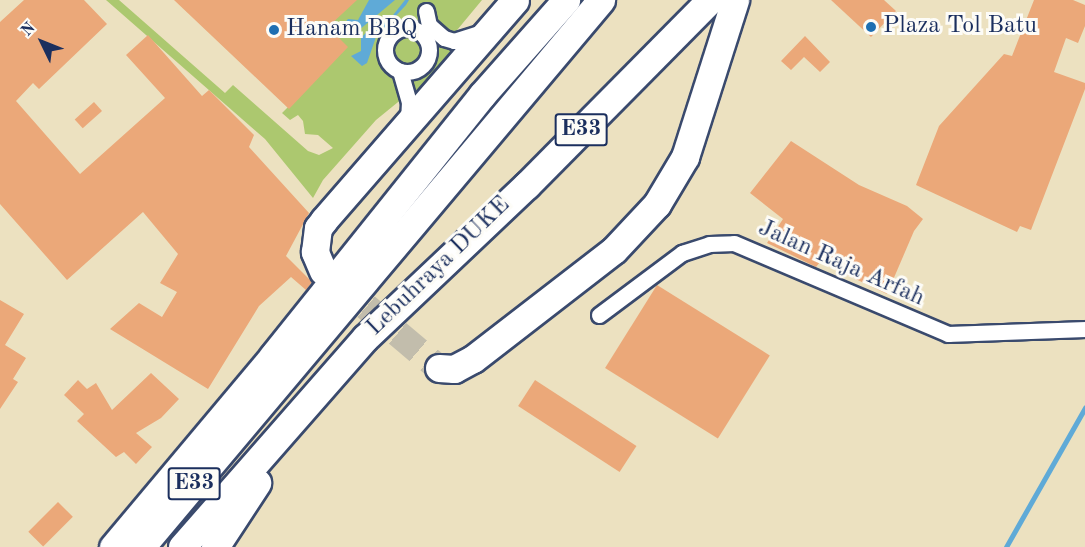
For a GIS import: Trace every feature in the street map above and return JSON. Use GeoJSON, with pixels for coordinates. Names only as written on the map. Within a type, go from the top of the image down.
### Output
{"type":"FeatureCollection","features":[{"type":"Feature","properties":{"kind":"highway"},"geometry":{"type":"LineString","coordinates":[[324,271],[315,252],[318,228],[408,120],[515,0]]}},
{"type":"Feature","properties":{"kind":"highway"},"geometry":{"type":"LineString","coordinates":[[482,94],[548,0]]}},
{"type":"Feature","properties":{"kind":"highway"},"geometry":{"type":"LineString","coordinates":[[113,547],[273,356],[482,94],[566,0]]}},
{"type":"Feature","properties":{"kind":"highway","name":"Lebuhraya DUKE"},"geometry":{"type":"LineString","coordinates":[[141,547],[601,0]]}},
{"type":"Feature","properties":{"kind":"highway","name":"Lebuhraya DUKE"},"geometry":{"type":"LineString","coordinates":[[182,547],[365,338],[527,185],[710,0]]}},
{"type":"Feature","properties":{"kind":"highway"},"geometry":{"type":"LineString","coordinates":[[439,368],[454,369],[473,359],[614,250],[657,204],[684,157],[735,0]]}},
{"type":"Feature","properties":{"kind":"highway"},"geometry":{"type":"LineString","coordinates":[[215,547],[241,504],[365,338]]}},
{"type":"Feature","properties":{"kind":"highway"},"geometry":{"type":"LineString","coordinates":[[98,547],[273,356]]}},
{"type":"Feature","properties":{"kind":"highway"},"geometry":{"type":"LineString","coordinates":[[124,547],[206,437]]}},
{"type":"Feature","properties":{"kind":"street"},"geometry":{"type":"LineString","coordinates":[[431,5],[429,26],[454,42]]}},
{"type":"Feature","properties":{"kind":"street"},"geometry":{"type":"LineString","coordinates":[[418,32],[431,5]]}},
{"type":"Feature","properties":{"kind":"street"},"geometry":{"type":"LineString","coordinates":[[418,32],[429,50],[424,63],[413,71],[400,71],[390,64],[385,45],[398,29],[418,32],[454,42],[490,28]]}},
{"type":"Feature","properties":{"kind":"street"},"geometry":{"type":"LineString","coordinates":[[400,71],[408,93],[408,120]]}},
{"type":"Feature","properties":{"kind":"street","name":"Jalan Raja Arfah"},"geometry":{"type":"LineString","coordinates":[[599,315],[682,253],[709,244],[734,243],[948,334],[1085,329]]}},
{"type":"Feature","properties":{"kind":"green space"},"geometry":{"type":"Polygon","coordinates":[[[106,0],[119,0],[225,93],[233,85],[308,151],[319,155],[333,148],[318,135],[305,134],[303,121],[298,115],[290,120],[282,113],[288,107],[175,0],[482,0],[443,47],[465,44],[416,97],[411,82],[403,98],[376,120],[323,180],[313,198],[265,139],[106,0]]]}},
{"type":"Feature","properties":{"kind":"water"},"geometry":{"type":"Polygon","coordinates":[[[369,0],[395,0],[353,35],[343,25],[348,19],[358,20],[369,0]]]}},
{"type":"Feature","properties":{"kind":"water"},"geometry":{"type":"Polygon","coordinates":[[[405,0],[409,0],[376,37],[367,63],[362,66],[351,56],[361,51],[361,38],[378,20],[380,25],[390,19],[405,0]]]}},
{"type":"Feature","properties":{"kind":"building"},"geometry":{"type":"Polygon","coordinates":[[[24,0],[84,0],[107,24],[39,89],[33,83],[16,101],[80,174],[165,98],[126,55],[148,35],[202,96],[209,90],[254,135],[249,147],[309,213],[286,256],[312,282],[306,290],[291,277],[259,306],[208,389],[110,329],[139,303],[162,317],[177,292],[160,283],[178,254],[143,212],[67,280],[0,204],[0,22],[24,0]]]}},
{"type":"Feature","properties":{"kind":"building"},"geometry":{"type":"Polygon","coordinates":[[[174,0],[357,0],[328,27],[348,47],[289,109],[174,0]]]}},
{"type":"Feature","properties":{"kind":"building","name":"Plaza Tol Batu"},"geometry":{"type":"Polygon","coordinates":[[[831,0],[884,0],[896,11],[871,37],[831,0]]]}},
{"type":"Feature","properties":{"kind":"building"},"geometry":{"type":"Polygon","coordinates":[[[1034,0],[1073,0],[1085,5],[1085,26],[1078,43],[1066,38],[1054,72],[1085,83],[1085,89],[1031,230],[1020,226],[1017,232],[916,185],[939,126],[1004,54],[1012,56],[1034,0]]]}},
{"type":"Feature","properties":{"kind":"building"},"geometry":{"type":"Polygon","coordinates":[[[805,36],[830,62],[820,72],[804,57],[791,70],[781,61],[805,36]]]}},
{"type":"Feature","properties":{"kind":"building"},"geometry":{"type":"Polygon","coordinates":[[[94,102],[102,111],[83,128],[75,119],[94,102]]]}},
{"type":"Feature","properties":{"kind":"building"},"geometry":{"type":"Polygon","coordinates":[[[791,141],[859,185],[907,206],[923,219],[914,231],[887,294],[820,262],[816,267],[767,243],[783,219],[750,193],[791,141]]]}},
{"type":"Feature","properties":{"kind":"building"},"geometry":{"type":"Polygon","coordinates":[[[657,285],[770,355],[718,439],[605,368],[657,285]]]}},
{"type":"Feature","properties":{"kind":"building"},"geometry":{"type":"Polygon","coordinates":[[[0,300],[24,314],[5,345],[26,358],[13,379],[18,382],[0,409],[0,300]]]}},
{"type":"Feature","properties":{"kind":"building"},"geometry":{"type":"Polygon","coordinates":[[[151,373],[179,399],[161,418],[136,433],[152,447],[136,464],[124,452],[116,457],[77,421],[84,414],[64,395],[78,380],[87,389],[96,383],[112,410],[151,373]]]}},
{"type":"Feature","properties":{"kind":"building"},"geometry":{"type":"Polygon","coordinates":[[[535,380],[636,446],[620,472],[518,406],[535,380]]]}},
{"type":"Feature","properties":{"kind":"building"},"geometry":{"type":"Polygon","coordinates":[[[58,502],[73,517],[43,547],[28,532],[58,502]]]}},
{"type":"Feature","properties":{"kind":"waterway"},"geometry":{"type":"LineString","coordinates":[[1006,547],[1085,408]]}},
{"type":"Feature","properties":{"kind":"tunnel"},"geometry":{"type":"LineString","coordinates":[[335,280],[439,368]]}},
{"type":"Feature","properties":{"kind":"place","name":"Plaza Tol Batu"},"geometry":{"type":"Point","coordinates":[871,27]}},
{"type":"Feature","properties":{"kind":"place","name":"Hanam BBQ"},"geometry":{"type":"Point","coordinates":[274,30]}}]}
